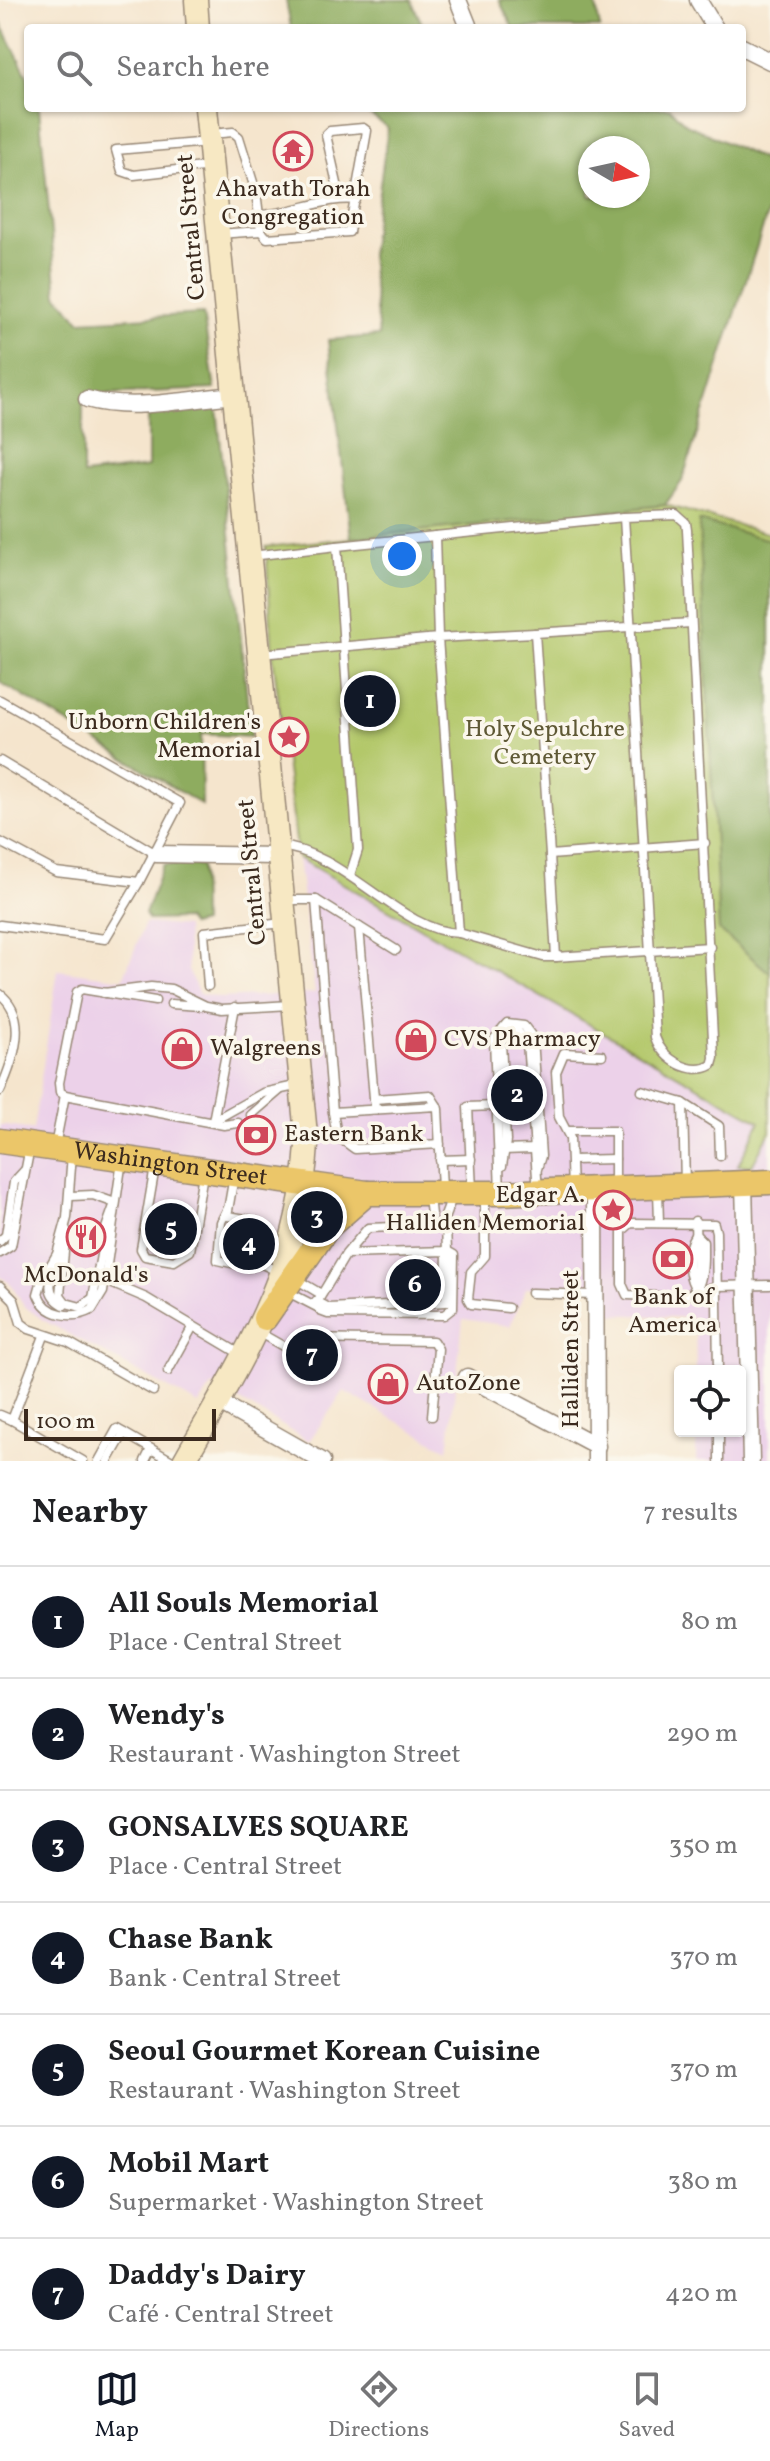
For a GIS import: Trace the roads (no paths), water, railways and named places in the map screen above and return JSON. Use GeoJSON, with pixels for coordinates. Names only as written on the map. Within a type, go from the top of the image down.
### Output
{"type":"FeatureCollection","features":[{"type":"Feature","properties":{"kind":"main road"},"geometry":{"type":"LineString","coordinates":[[196,0],[198,24]]}},
{"type":"Feature","properties":{"kind":"main road","name":"Central Street"},"geometry":{"type":"LineString","coordinates":[[206,112],[251,556],[282,912],[294,1005],[293,1086],[307,1145],[304,1187],[287,1280]]}},
{"type":"Feature","properties":{"kind":"main road","name":"Washington Street"},"geometry":{"type":"LineString","coordinates":[[0,1141],[28,1158],[63,1152],[156,1162],[304,1187],[367,1193],[469,1191],[537,1180],[594,1188],[763,1181]]}},
{"type":"Feature","properties":{"kind":"main road"},"geometry":{"type":"LineString","coordinates":[[184,1461],[287,1280],[328,1227],[367,1193]]}},
{"type":"Feature","properties":{"kind":"street"},"geometry":{"type":"LineString","coordinates":[[458,0],[468,24]]}},
{"type":"Feature","properties":{"kind":"street"},"geometry":{"type":"LineString","coordinates":[[698,0],[713,24]]}},
{"type":"Feature","properties":{"kind":"street"},"geometry":{"type":"LineString","coordinates":[[746,49],[770,61]]}},
{"type":"Feature","properties":{"kind":"street"},"geometry":{"type":"LineString","coordinates":[[87,399],[107,405],[134,406],[235,395]]}},
{"type":"Feature","properties":{"kind":"street"},"geometry":{"type":"LineString","coordinates":[[156,854],[277,851]]}},
{"type":"Feature","properties":{"kind":"street"},"geometry":{"type":"LineString","coordinates":[[745,1365],[747,1286],[763,1181]]}},
{"type":"Feature","properties":{"kind":"street","name":"Halliden Street"},"geometry":{"type":"LineString","coordinates":[[594,1188],[597,1454]]}},
{"type":"Feature","properties":{"kind":"street"},"geometry":{"type":"LineString","coordinates":[[467,1377],[597,1454]]}},
{"type":"Feature","properties":{"kind":"street"},"geometry":{"type":"LineString","coordinates":[[746,1394],[751,1461]]}},
{"type":"Feature","properties":{"kind":"street"},"geometry":{"type":"LineString","coordinates":[[218,1402],[322,1461]]}},
{"type":"Feature","properties":{"kind":"lane"},"geometry":{"type":"LineString","coordinates":[[212,166],[134,175],[122,171],[116,150],[119,147],[209,138],[233,132],[239,137],[256,192],[261,231],[267,238],[346,234],[350,230],[356,200],[367,131],[363,128],[330,131],[326,135],[340,197]]}},
{"type":"Feature","properties":{"kind":"lane"},"geometry":{"type":"LineString","coordinates":[[259,215],[290,213],[340,197],[356,200]]}},
{"type":"Feature","properties":{"kind":"lane"},"geometry":{"type":"LineString","coordinates":[[218,234],[261,231]]}},
{"type":"Feature","properties":{"kind":"lane"},"geometry":{"type":"LineString","coordinates":[[251,556],[624,517],[671,514],[686,523],[714,1058],[712,1065],[701,1069],[668,1058],[658,1046],[649,952],[624,517]]}},
{"type":"Feature","properties":{"kind":"lane"},"geometry":{"type":"LineString","coordinates":[[435,536],[438,638],[459,933]]}},
{"type":"Feature","properties":{"kind":"lane"},"geometry":{"type":"LineString","coordinates":[[337,546],[358,850],[350,875]]}},
{"type":"Feature","properties":{"kind":"lane"},"geometry":{"type":"LineString","coordinates":[[260,654],[438,638],[691,623]]}},
{"type":"Feature","properties":{"kind":"lane"},"geometry":{"type":"LineString","coordinates":[[535,633],[556,957]]}},
{"type":"Feature","properties":{"kind":"lane"},"geometry":{"type":"LineString","coordinates":[[0,700],[180,803],[156,854],[105,939],[0,925]]}},
{"type":"Feature","properties":{"kind":"lane"},"geometry":{"type":"LineString","coordinates":[[0,761],[156,854]]}},
{"type":"Feature","properties":{"kind":"lane"},"geometry":{"type":"LineString","coordinates":[[0,842],[56,872],[139,882]]}},
{"type":"Feature","properties":{"kind":"lane"},"geometry":{"type":"LineString","coordinates":[[550,855],[705,843]]}},
{"type":"Feature","properties":{"kind":"lane"},"geometry":{"type":"LineString","coordinates":[[277,851],[295,847],[350,875],[403,911],[444,931],[543,957],[710,947]]}},
{"type":"Feature","properties":{"kind":"lane"},"geometry":{"type":"LineString","coordinates":[[208,986],[204,932],[316,900]]}},
{"type":"Feature","properties":{"kind":"lane"},"geometry":{"type":"LineString","coordinates":[[316,900],[396,950]]}},
{"type":"Feature","properties":{"kind":"lane"},"geometry":{"type":"LineString","coordinates":[[316,900],[337,1136],[355,1149],[440,1144]]}},
{"type":"Feature","properties":{"kind":"lane"},"geometry":{"type":"LineString","coordinates":[[359,927],[375,1109]]}},
{"type":"Feature","properties":{"kind":"lane"},"geometry":{"type":"LineString","coordinates":[[104,993],[146,987],[171,989],[206,1006]]}},
{"type":"Feature","properties":{"kind":"lane"},"geometry":{"type":"LineString","coordinates":[[156,998],[82,989],[75,995],[60,1092],[224,1125],[238,1123]]}},
{"type":"Feature","properties":{"kind":"lane"},"geometry":{"type":"LineString","coordinates":[[0,994],[15,1012],[18,1023],[10,1066],[0,1091]]}},
{"type":"Feature","properties":{"kind":"lane"},"geometry":{"type":"LineString","coordinates":[[172,1001],[235,1007],[294,1005]]}},
{"type":"Feature","properties":{"kind":"lane"},"geometry":{"type":"LineString","coordinates":[[213,1121],[235,1007]]}},
{"type":"Feature","properties":{"kind":"lane"},"geometry":{"type":"LineString","coordinates":[[501,1147],[494,1039],[501,1028],[518,1024],[530,1031],[533,1038],[541,1156],[537,1180]]}},
{"type":"Feature","properties":{"kind":"lane"},"geometry":{"type":"LineString","coordinates":[[437,1224],[469,1191],[501,1147],[500,1048],[503,1036],[511,1031],[522,1034],[527,1042],[537,1180]]}},
{"type":"Feature","properties":{"kind":"lane"},"geometry":{"type":"LineString","coordinates":[[569,1131],[615,1131],[615,1159],[594,1188],[572,1160],[569,1131],[559,1117],[556,1072],[561,1055],[602,1055]]}},
{"type":"Feature","properties":{"kind":"lane"},"geometry":{"type":"LineString","coordinates":[[213,1121],[263,1093],[293,1086]]}},
{"type":"Feature","properties":{"kind":"lane"},"geometry":{"type":"LineString","coordinates":[[251,1115],[293,1086]]}},
{"type":"Feature","properties":{"kind":"lane"},"geometry":{"type":"LineString","coordinates":[[642,1091],[683,1103],[719,1126],[720,1156]]}},
{"type":"Feature","properties":{"kind":"lane"},"geometry":{"type":"LineString","coordinates":[[65,1095],[63,1152],[71,1196],[57,1254],[39,1287],[40,1299],[54,1312],[86,1313],[96,1306],[106,1281],[116,1222],[115,1203]]}},
{"type":"Feature","properties":{"kind":"lane"},"geometry":{"type":"LineString","coordinates":[[374,1099],[430,1095],[437,1106],[440,1160],[469,1191]]}},
{"type":"Feature","properties":{"kind":"lane"},"geometry":{"type":"LineString","coordinates":[[683,1103],[685,1185]]}},
{"type":"Feature","properties":{"kind":"lane"},"geometry":{"type":"LineString","coordinates":[[333,1112],[437,1106]]}},
{"type":"Feature","properties":{"kind":"lane"},"geometry":{"type":"LineString","coordinates":[[496,1106],[468,1107],[469,1191],[485,1256],[471,1272],[468,1299],[471,1304],[508,1308]]}},
{"type":"Feature","properties":{"kind":"lane"},"geometry":{"type":"LineString","coordinates":[[534,1147],[540,1136]]}},
{"type":"Feature","properties":{"kind":"lane"},"geometry":{"type":"LineString","coordinates":[[501,1147],[534,1147]]}},
{"type":"Feature","properties":{"kind":"lane"},"geometry":{"type":"LineString","coordinates":[[0,1241],[6,1235],[16,1179],[28,1158]]}},
{"type":"Feature","properties":{"kind":"lane"},"geometry":{"type":"LineString","coordinates":[[0,1253],[6,1253],[11,1246],[28,1158]]}},
{"type":"Feature","properties":{"kind":"lane"},"geometry":{"type":"LineString","coordinates":[[67,1218],[60,1295],[74,1306],[86,1306],[93,1298],[122,1159]]}},
{"type":"Feature","properties":{"kind":"lane"},"geometry":{"type":"LineString","coordinates":[[440,1160],[471,1159]]}},
{"type":"Feature","properties":{"kind":"lane"},"geometry":{"type":"LineString","coordinates":[[572,1160],[615,1159]]}},
{"type":"Feature","properties":{"kind":"lane"},"geometry":{"type":"LineString","coordinates":[[156,1162],[141,1249],[145,1256],[170,1261],[190,1251],[204,1169]]}},
{"type":"Feature","properties":{"kind":"lane"},"geometry":{"type":"LineString","coordinates":[[234,1174],[228,1212],[221,1222],[218,1260],[249,1267],[262,1264],[287,1280],[318,1301],[329,1308],[446,1302],[447,1226],[368,1228],[346,1254],[318,1301]]}},
{"type":"Feature","properties":{"kind":"lane"},"geometry":{"type":"LineString","coordinates":[[658,1186],[659,1222]]}},
{"type":"Feature","properties":{"kind":"lane"},"geometry":{"type":"LineString","coordinates":[[437,1224],[469,1191]]}},
{"type":"Feature","properties":{"kind":"lane"},"geometry":{"type":"LineString","coordinates":[[71,1196],[93,1195],[115,1203]]}},
{"type":"Feature","properties":{"kind":"lane"},"geometry":{"type":"LineString","coordinates":[[228,1212],[265,1225],[267,1231],[262,1264]]}},
{"type":"Feature","properties":{"kind":"lane"},"geometry":{"type":"LineString","coordinates":[[718,1365],[717,1286],[714,1224],[690,1221],[627,1224],[621,1236],[625,1293],[631,1297],[679,1297],[717,1286],[770,1285]]}},
{"type":"Feature","properties":{"kind":"lane"},"geometry":{"type":"LineString","coordinates":[[690,1221],[696,1234],[697,1290]]}},
{"type":"Feature","properties":{"kind":"lane"},"geometry":{"type":"LineString","coordinates":[[346,1254],[447,1251]]}},
{"type":"Feature","properties":{"kind":"lane"},"geometry":{"type":"LineString","coordinates":[[287,1280],[318,1301]]}},
{"type":"Feature","properties":{"kind":"lane"},"geometry":{"type":"LineString","coordinates":[[106,1281],[146,1298],[244,1356]]}},
{"type":"Feature","properties":{"kind":"lane"},"geometry":{"type":"LineString","coordinates":[[0,1286],[14,1300],[24,1326],[44,1336],[68,1342],[153,1391]]}},
{"type":"Feature","properties":{"kind":"lane"},"geometry":{"type":"LineString","coordinates":[[531,1293],[596,1295]]}},
{"type":"Feature","properties":{"kind":"lane"},"geometry":{"type":"LineString","coordinates":[[261,1325],[288,1349],[302,1339],[433,1341],[438,1349],[432,1416]]}},
{"type":"Feature","properties":{"kind":"lane"},"geometry":{"type":"LineString","coordinates":[[168,1371],[193,1326]]}},
{"type":"Feature","properties":{"kind":"lane"},"geometry":{"type":"LineString","coordinates":[[12,1420],[44,1336]]}},
{"type":"Feature","properties":{"kind":"lane"},"geometry":{"type":"LineString","coordinates":[[0,1415],[83,1461]]}},
{"type":"Feature","properties":{"kind":"lane"},"geometry":{"type":"LineString","coordinates":[[99,1461],[115,1430],[172,1461]]}},
{"type":"Feature","properties":{"kind":"lane"},"geometry":{"type":"LineString","coordinates":[[108,1461],[124,1433]]}},
{"type":"Feature","properties":{"kind":"lane"},"geometry":{"type":"LineString","coordinates":[[719,1437],[719,1461]]}},
{"type":"Feature","properties":{"kind":"lane"},"geometry":{"type":"LineString","coordinates":[[145,1461],[151,1449]]}},
{"type":"Feature","properties":{"kind":"place","name":"Ahavath Torah Congregation"},"geometry":{"type":"Point","coordinates":[293,151]}},
{"type":"Feature","properties":{"kind":"place","name":"All Souls Memorial"},"geometry":{"type":"Point","coordinates":[370,701]}},
{"type":"Feature","properties":{"kind":"place","name":"Unborn Children's Memorial"},"geometry":{"type":"Point","coordinates":[289,737]}},
{"type":"Feature","properties":{"kind":"place","name":"CVS Pharmacy"},"geometry":{"type":"Point","coordinates":[416,1040]}},
{"type":"Feature","properties":{"kind":"place","name":"Walgreens"},"geometry":{"type":"Point","coordinates":[182,1049]}},
{"type":"Feature","properties":{"kind":"place","name":"Wendy's"},"geometry":{"type":"Point","coordinates":[517,1095]}},
{"type":"Feature","properties":{"kind":"place","name":"Eastern Bank"},"geometry":{"type":"Point","coordinates":[256,1135]}},
{"type":"Feature","properties":{"kind":"place","name":"Edgar A. Halliden Memorial"},"geometry":{"type":"Point","coordinates":[613,1210]}},
{"type":"Feature","properties":{"kind":"place","name":"GONSALVES SQUARE"},"geometry":{"type":"Point","coordinates":[317,1217]}},
{"type":"Feature","properties":{"kind":"place","name":"Seoul Gourmet Korean Cuisine"},"geometry":{"type":"Point","coordinates":[171,1229]}},
{"type":"Feature","properties":{"kind":"place","name":"McDonald's"},"geometry":{"type":"Point","coordinates":[86,1237]}},
{"type":"Feature","properties":{"kind":"place","name":"Chase Bank"},"geometry":{"type":"Point","coordinates":[249,1244]}},
{"type":"Feature","properties":{"kind":"place","name":"Bank of America"},"geometry":{"type":"Point","coordinates":[673,1259]}},
{"type":"Feature","properties":{"kind":"place","name":"Mobil Mart"},"geometry":{"type":"Point","coordinates":[415,1285]}},
{"type":"Feature","properties":{"kind":"place","name":"Daddy's Dairy"},"geometry":{"type":"Point","coordinates":[312,1355]}},
{"type":"Feature","properties":{"kind":"place","name":"AutoZone"},"geometry":{"type":"Point","coordinates":[388,1384]}},
{"type":"Feature","properties":{"kind":"park label","name":"Holy Sepulchre Cemetery"},"geometry":{"type":"Point","coordinates":[545,744]}}]}
